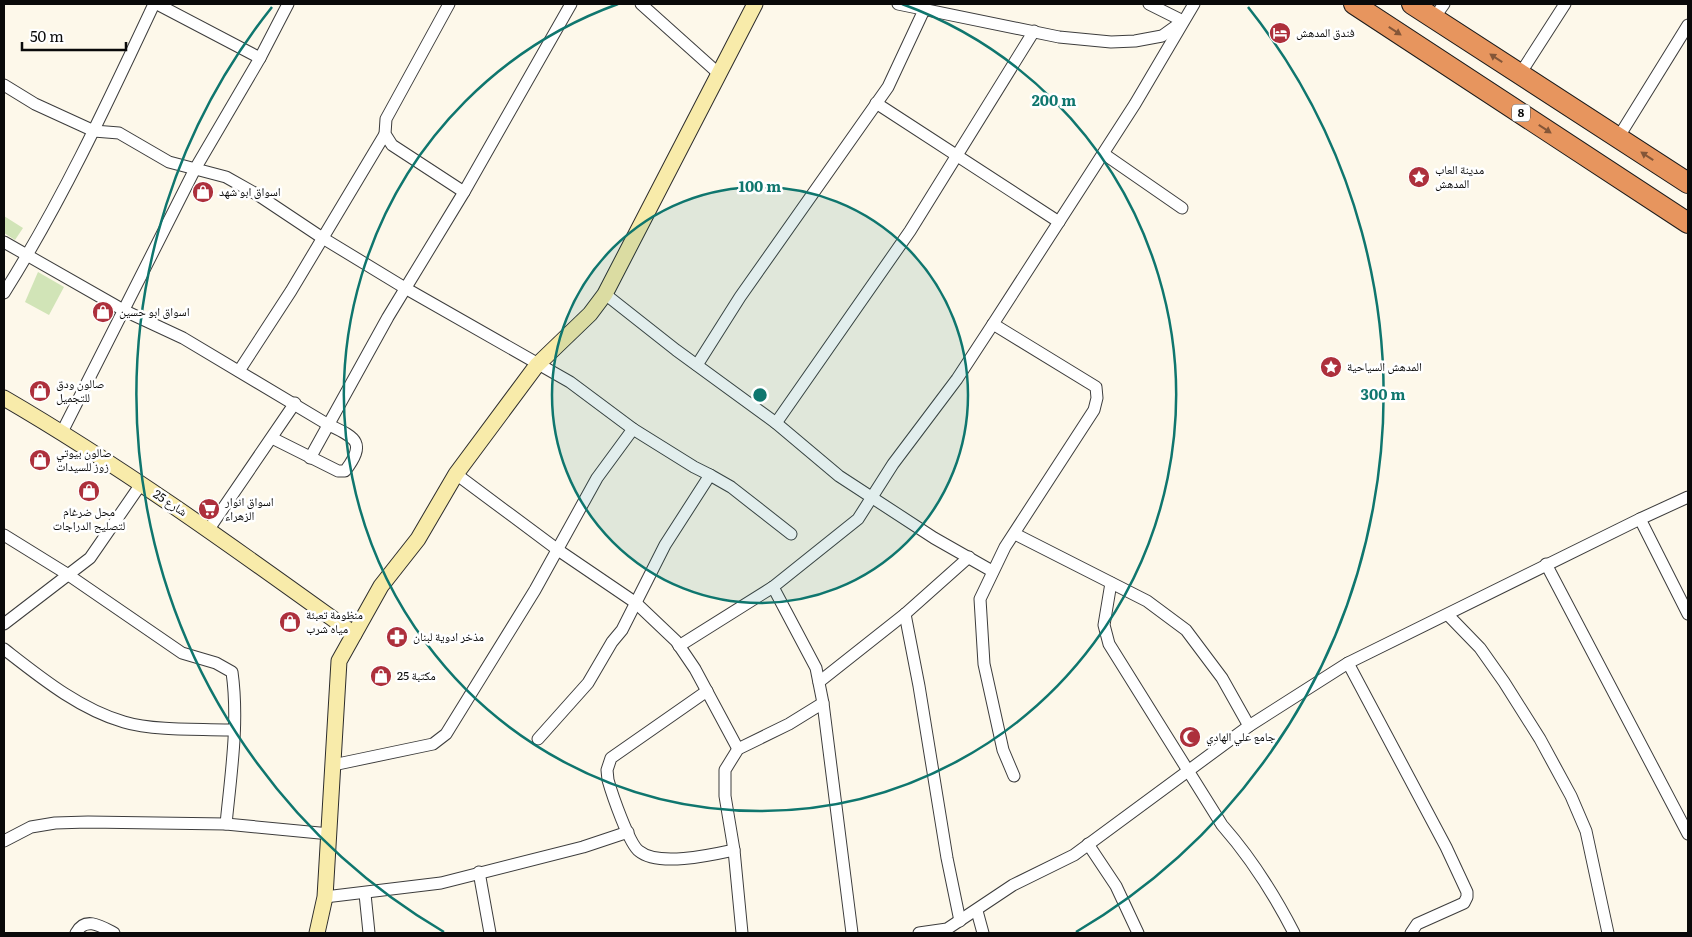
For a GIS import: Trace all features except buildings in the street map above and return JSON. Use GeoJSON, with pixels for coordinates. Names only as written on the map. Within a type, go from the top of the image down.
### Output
{"type":"FeatureCollection","features":[{"type":"Feature","properties":{"kind":"highway","name":"8"},"geometry":{"type":"LineString","coordinates":[[1354,4],[1688,223]]}},
{"type":"Feature","properties":{"kind":"highway"},"geometry":{"type":"LineString","coordinates":[[1412,4],[1439,11],[1520,74],[1688,183]]}},
{"type":"Feature","properties":{"kind":"street"},"geometry":{"type":"LineString","coordinates":[[4,293],[27,255],[94,131],[156,4],[260,58]]}},
{"type":"Feature","properties":{"kind":"street"},"geometry":{"type":"LineString","coordinates":[[62,432],[125,311],[195,169],[260,58],[288,4]]}},
{"type":"Feature","properties":{"kind":"street"},"geometry":{"type":"LineString","coordinates":[[239,371],[291,291],[321,237],[385,134],[386,119],[449,4]]}},
{"type":"Feature","properties":{"kind":"street"},"geometry":{"type":"LineString","coordinates":[[310,458],[327,424],[405,288],[464,192],[571,4]]}},
{"type":"Feature","properties":{"kind":"street"},"geometry":{"type":"LineString","coordinates":[[641,4],[718,73]]}},
{"type":"Feature","properties":{"kind":"street"},"geometry":{"type":"LineString","coordinates":[[317,933],[325,897],[340,661],[381,586],[418,538],[456,474],[537,365],[590,314],[605,294],[754,4]]}},
{"type":"Feature","properties":{"kind":"street"},"geometry":{"type":"LineString","coordinates":[[898,4],[1088,40],[1134,41],[1162,36],[1183,21]]}},
{"type":"Feature","properties":{"kind":"street"},"geometry":{"type":"LineString","coordinates":[[1148,4],[1183,21]]}},
{"type":"Feature","properties":{"kind":"street"},"geometry":{"type":"LineString","coordinates":[[679,646],[773,587],[858,519],[870,498],[957,379],[1104,154],[1194,4]]}},
{"type":"Feature","properties":{"kind":"street"},"geometry":{"type":"LineString","coordinates":[[1520,74],[1566,4]]}},
{"type":"Feature","properties":{"kind":"street"},"geometry":{"type":"LineString","coordinates":[[696,365],[740,297],[888,88],[924,10]]}},
{"type":"Feature","properties":{"kind":"street"},"geometry":{"type":"LineString","coordinates":[[1618,138],[1688,25]]}},
{"type":"Feature","properties":{"kind":"street"},"geometry":{"type":"LineString","coordinates":[[776,423],[879,277],[958,155],[1034,31]]}},
{"type":"Feature","properties":{"kind":"street"},"geometry":{"type":"LineString","coordinates":[[4,85],[36,104],[94,131],[119,134],[168,162],[226,177],[250,190],[321,237],[405,288],[537,365],[570,382],[633,429],[694,468],[732,487],[791,534]]}},
{"type":"Feature","properties":{"kind":"street"},"geometry":{"type":"LineString","coordinates":[[876,104],[958,155],[1059,222]]}},
{"type":"Feature","properties":{"kind":"street"},"geometry":{"type":"LineString","coordinates":[[385,134],[392,145],[464,192]]}},
{"type":"Feature","properties":{"kind":"street"},"geometry":{"type":"LineString","coordinates":[[1104,154],[1182,208]]}},
{"type":"Feature","properties":{"kind":"street"},"geometry":{"type":"LineString","coordinates":[[4,242],[125,311],[154,322],[295,403],[327,424],[352,436],[357,442],[358,450],[345,471],[338,472],[272,438]]}},
{"type":"Feature","properties":{"kind":"street"},"geometry":{"type":"LineString","coordinates":[[605,294],[696,365],[776,423],[839,476],[934,538],[992,571]]}},
{"type":"Feature","properties":{"kind":"street"},"geometry":{"type":"LineString","coordinates":[[993,324],[1096,387],[1097,398],[1094,410],[992,571],[980,599],[984,664],[1003,750],[1014,776]]}},
{"type":"Feature","properties":{"kind":"street","name":"شارع 25"},"geometry":{"type":"LineString","coordinates":[[4,398],[62,432],[141,484],[209,530],[354,634]]}},
{"type":"Feature","properties":{"kind":"street"},"geometry":{"type":"LineString","coordinates":[[209,530],[295,403]]}},
{"type":"Feature","properties":{"kind":"street"},"geometry":{"type":"LineString","coordinates":[[333,765],[433,744],[446,734],[558,550],[597,478],[633,429]]}},
{"type":"Feature","properties":{"kind":"street"},"geometry":{"type":"LineString","coordinates":[[456,474],[558,550],[636,603],[679,646],[707,691],[738,748]]}},
{"type":"Feature","properties":{"kind":"street"},"geometry":{"type":"LineString","coordinates":[[538,739],[588,683],[636,603],[665,545],[710,475]]}},
{"type":"Feature","properties":{"kind":"street"},"geometry":{"type":"LineString","coordinates":[[4,624],[90,558],[141,484]]}},
{"type":"Feature","properties":{"kind":"street"},"geometry":{"type":"LineString","coordinates":[[919,933],[947,929],[977,911],[1013,885],[1074,855],[1249,726],[1348,663],[1448,615],[1546,564],[1688,497]]}},
{"type":"Feature","properties":{"kind":"street"},"geometry":{"type":"LineString","coordinates":[[1640,519],[1688,614]]}},
{"type":"Feature","properties":{"kind":"street"},"geometry":{"type":"LineString","coordinates":[[1014,534],[1147,601],[1186,630],[1222,678],[1249,726]]}},
{"type":"Feature","properties":{"kind":"street"},"geometry":{"type":"LineString","coordinates":[[4,535],[67,574],[182,653],[216,662],[232,672],[235,697],[234,730],[226,824]]}},
{"type":"Feature","properties":{"kind":"street"},"geometry":{"type":"LineString","coordinates":[[819,682],[904,614],[970,557]]}},
{"type":"Feature","properties":{"kind":"street"},"geometry":{"type":"LineString","coordinates":[[1546,564],[1688,834]]}},
{"type":"Feature","properties":{"kind":"street"},"geometry":{"type":"LineString","coordinates":[[1111,583],[1104,625],[1109,644],[1187,771],[1222,825],[1244,850],[1294,933]]}},
{"type":"Feature","properties":{"kind":"street"},"geometry":{"type":"LineString","coordinates":[[773,587],[816,668],[823,703],[852,933]]}},
{"type":"Feature","properties":{"kind":"street"},"geometry":{"type":"LineString","coordinates":[[904,614],[919,686],[946,858],[960,921]]}},
{"type":"Feature","properties":{"kind":"street"},"geometry":{"type":"LineString","coordinates":[[1448,615],[1480,648],[1504,682],[1540,740],[1571,796],[1586,831],[1608,933]]}},
{"type":"Feature","properties":{"kind":"street"},"geometry":{"type":"LineString","coordinates":[[4,649],[57,689],[108,716],[126,723],[234,730]]}},
{"type":"Feature","properties":{"kind":"street"},"geometry":{"type":"LineString","coordinates":[[1348,663],[1422,802],[1467,892],[1464,903],[1417,924],[1411,933]]}},
{"type":"Feature","properties":{"kind":"street"},"geometry":{"type":"LineString","coordinates":[[707,691],[611,758],[606,770],[632,843],[639,852],[658,860],[734,850]]}},
{"type":"Feature","properties":{"kind":"street"},"geometry":{"type":"LineString","coordinates":[[742,933],[734,850],[725,796],[726,770],[738,748],[789,724],[823,703]]}},
{"type":"Feature","properties":{"kind":"street"},"geometry":{"type":"LineString","coordinates":[[4,841],[32,827],[55,823],[226,824],[330,834]]}},
{"type":"Feature","properties":{"kind":"street"},"geometry":{"type":"LineString","coordinates":[[325,897],[364,894],[441,882],[583,847],[628,832]]}},
{"type":"Feature","properties":{"kind":"street"},"geometry":{"type":"LineString","coordinates":[[1088,844],[1116,886],[1138,933]]}},
{"type":"Feature","properties":{"kind":"street"},"geometry":{"type":"LineString","coordinates":[[479,872],[490,933]]}},
{"type":"Feature","properties":{"kind":"street"},"geometry":{"type":"LineString","coordinates":[[364,894],[369,933]]}},
{"type":"Feature","properties":{"kind":"street"},"geometry":{"type":"LineString","coordinates":[[977,911],[983,933]]}},
{"type":"Feature","properties":{"kind":"street"},"geometry":{"type":"LineString","coordinates":[[76,933],[80,926],[88,923],[99,925],[114,933]]}},
{"type":"Feature","properties":{"kind":"green space"},"geometry":{"type":"Polygon","coordinates":[[[4,216],[23,228],[15,240],[4,233],[4,216]]]}},
{"type":"Feature","properties":{"kind":"green space"},"geometry":{"type":"Polygon","coordinates":[[[38,272],[64,287],[49,315],[25,302],[38,272]]]}},
{"type":"Feature","properties":{"kind":"place","name":"فندق المدهش"},"geometry":{"type":"Point","coordinates":[1280,33]}},
{"type":"Feature","properties":{"kind":"place","name":"مدينة العاب المدهش"},"geometry":{"type":"Point","coordinates":[1419,177]}},
{"type":"Feature","properties":{"kind":"place","name":"اسواق ابو شهد"},"geometry":{"type":"Point","coordinates":[203,192]}},
{"type":"Feature","properties":{"kind":"place","name":"اسواق ابو حسين"},"geometry":{"type":"Point","coordinates":[103,312]}},
{"type":"Feature","properties":{"kind":"place","name":"المدهش السياحية"},"geometry":{"type":"Point","coordinates":[1331,367]}},
{"type":"Feature","properties":{"kind":"place","name":"صالون ودق للتجميل"},"geometry":{"type":"Point","coordinates":[40,391]}},
{"type":"Feature","properties":{"kind":"place","name":"صالون بيوتي زوز للسيدات"},"geometry":{"type":"Point","coordinates":[40,460]}},
{"type":"Feature","properties":{"kind":"place","name":"محل ضرغام لتصليح الدراجات"},"geometry":{"type":"Point","coordinates":[89,491]}},
{"type":"Feature","properties":{"kind":"place","name":"اسواق انوار الزهراء"},"geometry":{"type":"Point","coordinates":[209,509]}},
{"type":"Feature","properties":{"kind":"place","name":"منظومة تعبئة مياه شرب"},"geometry":{"type":"Point","coordinates":[290,622]}},
{"type":"Feature","properties":{"kind":"place","name":"مذخر ادوية لبنان"},"geometry":{"type":"Point","coordinates":[397,637]}},
{"type":"Feature","properties":{"kind":"place","name":"مكتبة 25"},"geometry":{"type":"Point","coordinates":[381,676]}},
{"type":"Feature","properties":{"kind":"place","name":"جامع علي الهادي"},"geometry":{"type":"Point","coordinates":[1190,737]}}]}
